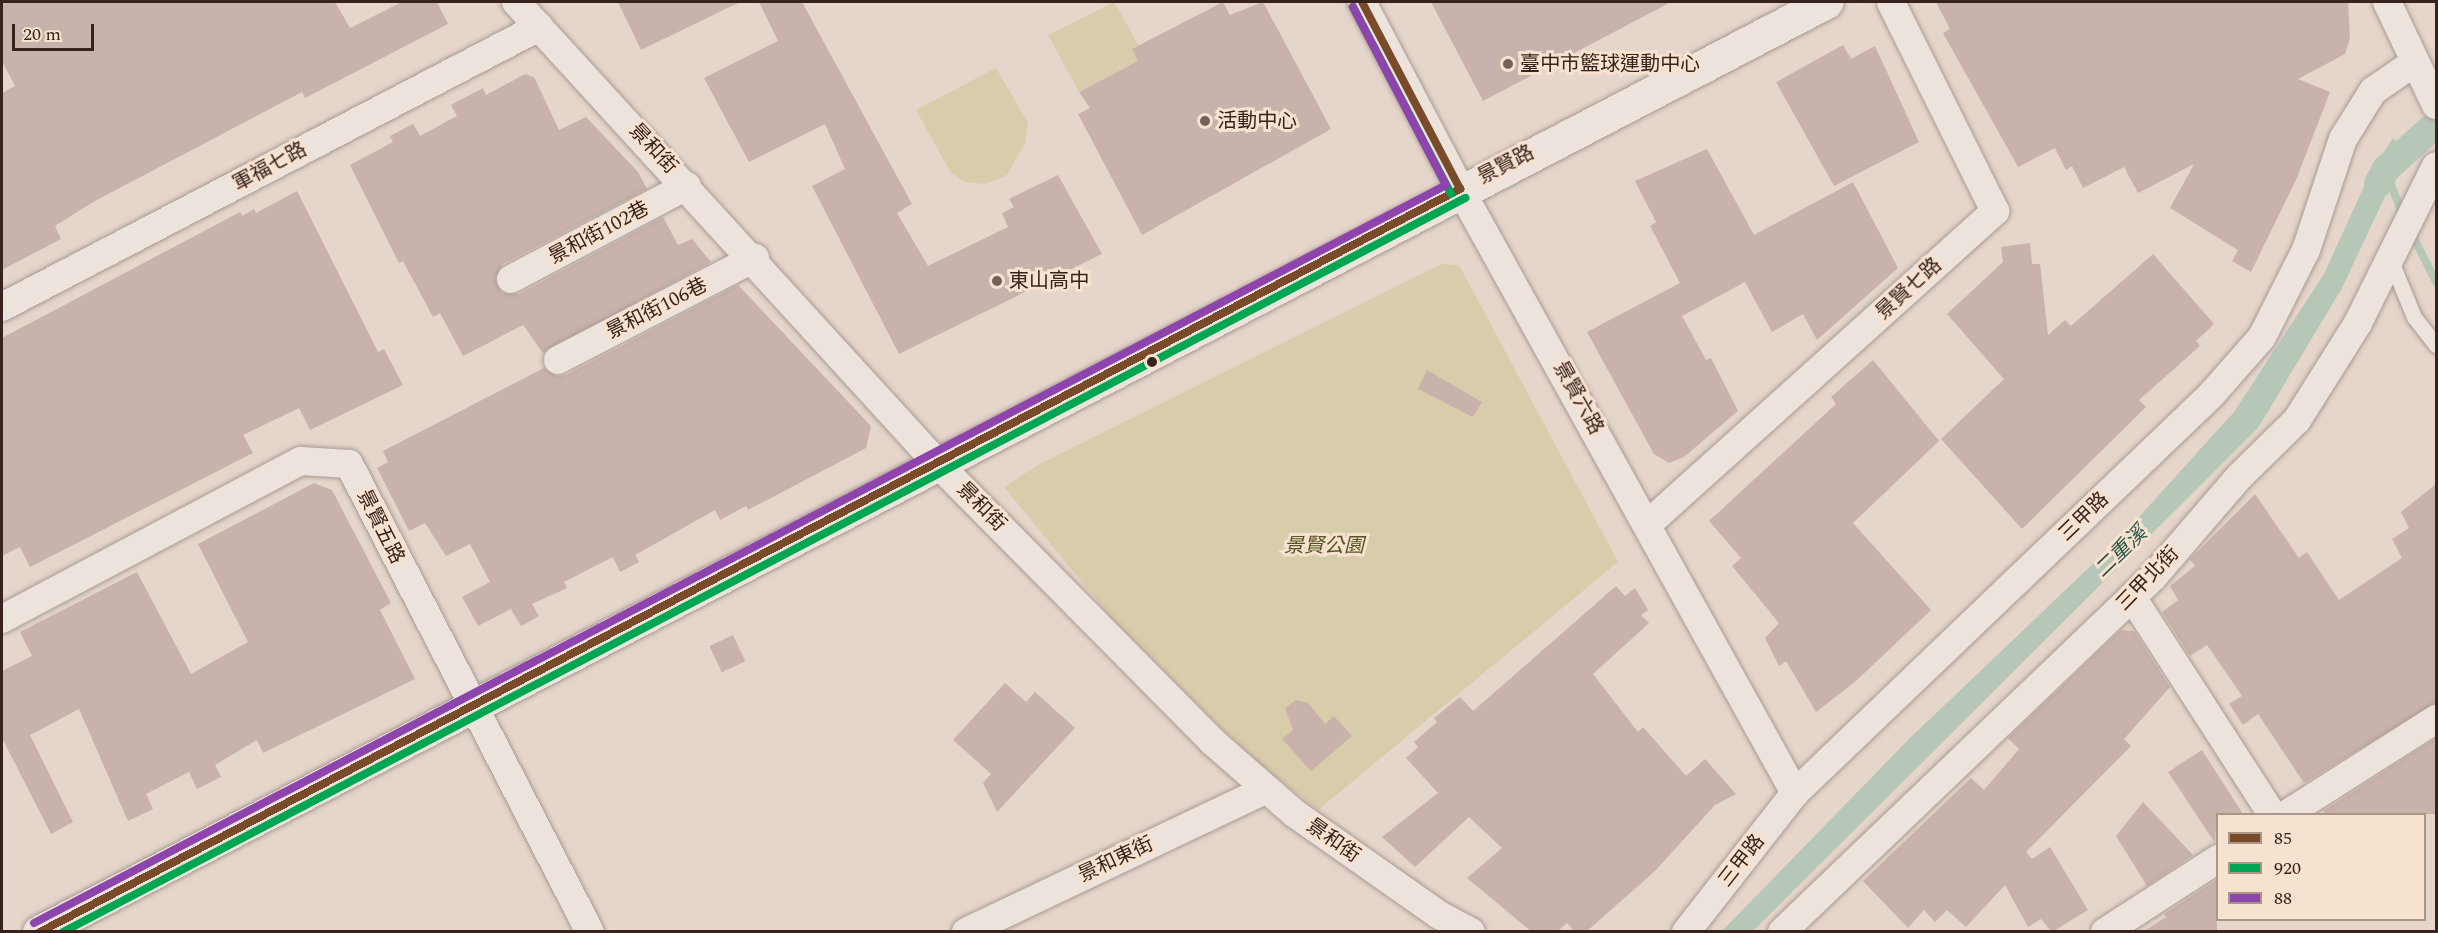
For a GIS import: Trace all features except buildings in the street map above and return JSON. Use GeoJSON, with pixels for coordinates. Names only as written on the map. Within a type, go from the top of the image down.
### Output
{"type":"FeatureCollection","features":[{"type":"Feature","properties":{"kind":"street","name":"景和街"},"geometry":{"type":"LineString","coordinates":[[516,2],[755,258],[938,464],[1213,742],[1267,789],[1439,915],[1471,932]]}},
{"type":"Feature","properties":{"kind":"street","name":"景賢六路"},"geometry":{"type":"LineString","coordinates":[[1362,2],[1460,189],[1648,523],[1795,793]]}},
{"type":"Feature","properties":{"kind":"street","name":"景賢路"},"geometry":{"type":"LineString","coordinates":[[39,932],[472,709],[1460,189],[1826,2]]}},
{"type":"Feature","properties":{"kind":"street","name":"景賢七路"},"geometry":{"type":"LineString","coordinates":[[1648,523],[1995,211],[1891,2]]}},
{"type":"Feature","properties":{"kind":"street"},"geometry":{"type":"LineString","coordinates":[[2387,2],[2436,105]]}},
{"type":"Feature","properties":{"kind":"street","name":"軍福七路"},"geometry":{"type":"LineString","coordinates":[[2,307],[539,27]]}},
{"type":"Feature","properties":{"kind":"street","name":"三甲路"},"geometry":{"type":"LineString","coordinates":[[1686,932],[1795,793],[2211,395],[2262,337],[2306,250],[2343,139],[2373,91],[2415,62]]}},
{"type":"Feature","properties":{"kind":"street","name":"三甲北街"},"geometry":{"type":"LineString","coordinates":[[1782,932],[2132,597],[2296,420],[2391,261],[2436,166]]}},
{"type":"Feature","properties":{"kind":"street","name":"景和街102巷"},"geometry":{"type":"LineString","coordinates":[[512,279],[687,186]]}},
{"type":"Feature","properties":{"kind":"street","name":"景和街106巷"},"geometry":{"type":"LineString","coordinates":[[558,360],[755,258]]}},
{"type":"Feature","properties":{"kind":"street","name":"景賢五路"},"geometry":{"type":"LineString","coordinates":[[2,619],[301,461],[349,465],[472,709],[591,932]]}},
{"type":"Feature","properties":{"kind":"street"},"geometry":{"type":"LineString","coordinates":[[2132,597],[2271,813]]}},
{"type":"Feature","properties":{"kind":"street"},"geometry":{"type":"LineString","coordinates":[[2289,813],[2436,719]]}},
{"type":"Feature","properties":{"kind":"street","name":"景和東街"},"geometry":{"type":"LineString","coordinates":[[966,932],[1267,789]]}},
{"type":"Feature","properties":{"kind":"street"},"geometry":{"type":"LineString","coordinates":[[2105,932],[2216,860]]}},
{"type":"Feature","properties":{"kind":"lane"},"geometry":{"type":"LineString","coordinates":[[2391,261],[2414,317],[2436,345]]}},
{"type":"Feature","properties":{"kind":"green space"},"geometry":{"type":"Polygon","coordinates":[[[1114,2],[1139,46],[1138,61],[1079,92],[1048,35],[1114,2]]]}},
{"type":"Feature","properties":{"kind":"green space"},"geometry":{"type":"Polygon","coordinates":[[[996,68],[1028,123],[1025,143],[1007,175],[985,184],[965,182],[951,173],[916,110],[996,68]]]}},
{"type":"Feature","properties":{"kind":"green space","name":"景賢公園"},"geometry":{"type":"Polygon","coordinates":[[[1441,264],[1459,265],[1618,562],[1318,810],[1247,754],[1113,620],[1004,487],[1038,465],[1441,264]]]}},
{"type":"Feature","properties":{"kind":"water","name":"二重溪"},"geometry":{"type":"Polygon","coordinates":[[[2393,138],[2410,163],[2390,186],[2342,288],[2258,428],[1753,931],[1722,931],[1910,738],[2119,539],[2234,412],[2324,274],[2371,171],[2393,138]]]}},
{"type":"Feature","properties":{"kind":"waterway","name":"二重溪"},"geometry":{"type":"LineString","coordinates":[[2378,184],[2386,169],[2436,124]]}},
{"type":"Feature","properties":{"kind":"waterway"},"geometry":{"type":"LineString","coordinates":[[2388,177],[2404,218]]}},
{"type":"Feature","properties":{"kind":"waterway"},"geometry":{"type":"LineString","coordinates":[[2411,232],[2436,282]]}},
{"type":"Feature","properties":{"kind":"transit line","name":"85"},"geometry":{"type":"LineString","coordinates":[[1362,2],[1460,189]]}},
{"type":"Feature","properties":{"kind":"transit line","name":"920"},"geometry":{"type":"LineString","coordinates":[[1353,7],[1451,194]]}},
{"type":"Feature","properties":{"kind":"transit line","name":"88"},"geometry":{"type":"LineString","coordinates":[[34,923],[1446,185],[1353,7]]}},
{"type":"Feature","properties":{"kind":"transit line","name":"85"},"geometry":{"type":"LineString","coordinates":[[40,932],[1460,189]]}},
{"type":"Feature","properties":{"kind":"transit line","name":"920"},"geometry":{"type":"LineString","coordinates":[[63,932],[1465,198]]}},
{"type":"Feature","properties":{"kind":"place","name":"臺中市籃球運動中心"},"geometry":{"type":"Point","coordinates":[1508,64]}},
{"type":"Feature","properties":{"kind":"place","name":"活動中心"},"geometry":{"type":"Point","coordinates":[1205,121]}},
{"type":"Feature","properties":{"kind":"place","name":"東山高中"},"geometry":{"type":"Point","coordinates":[997,281]}}]}
